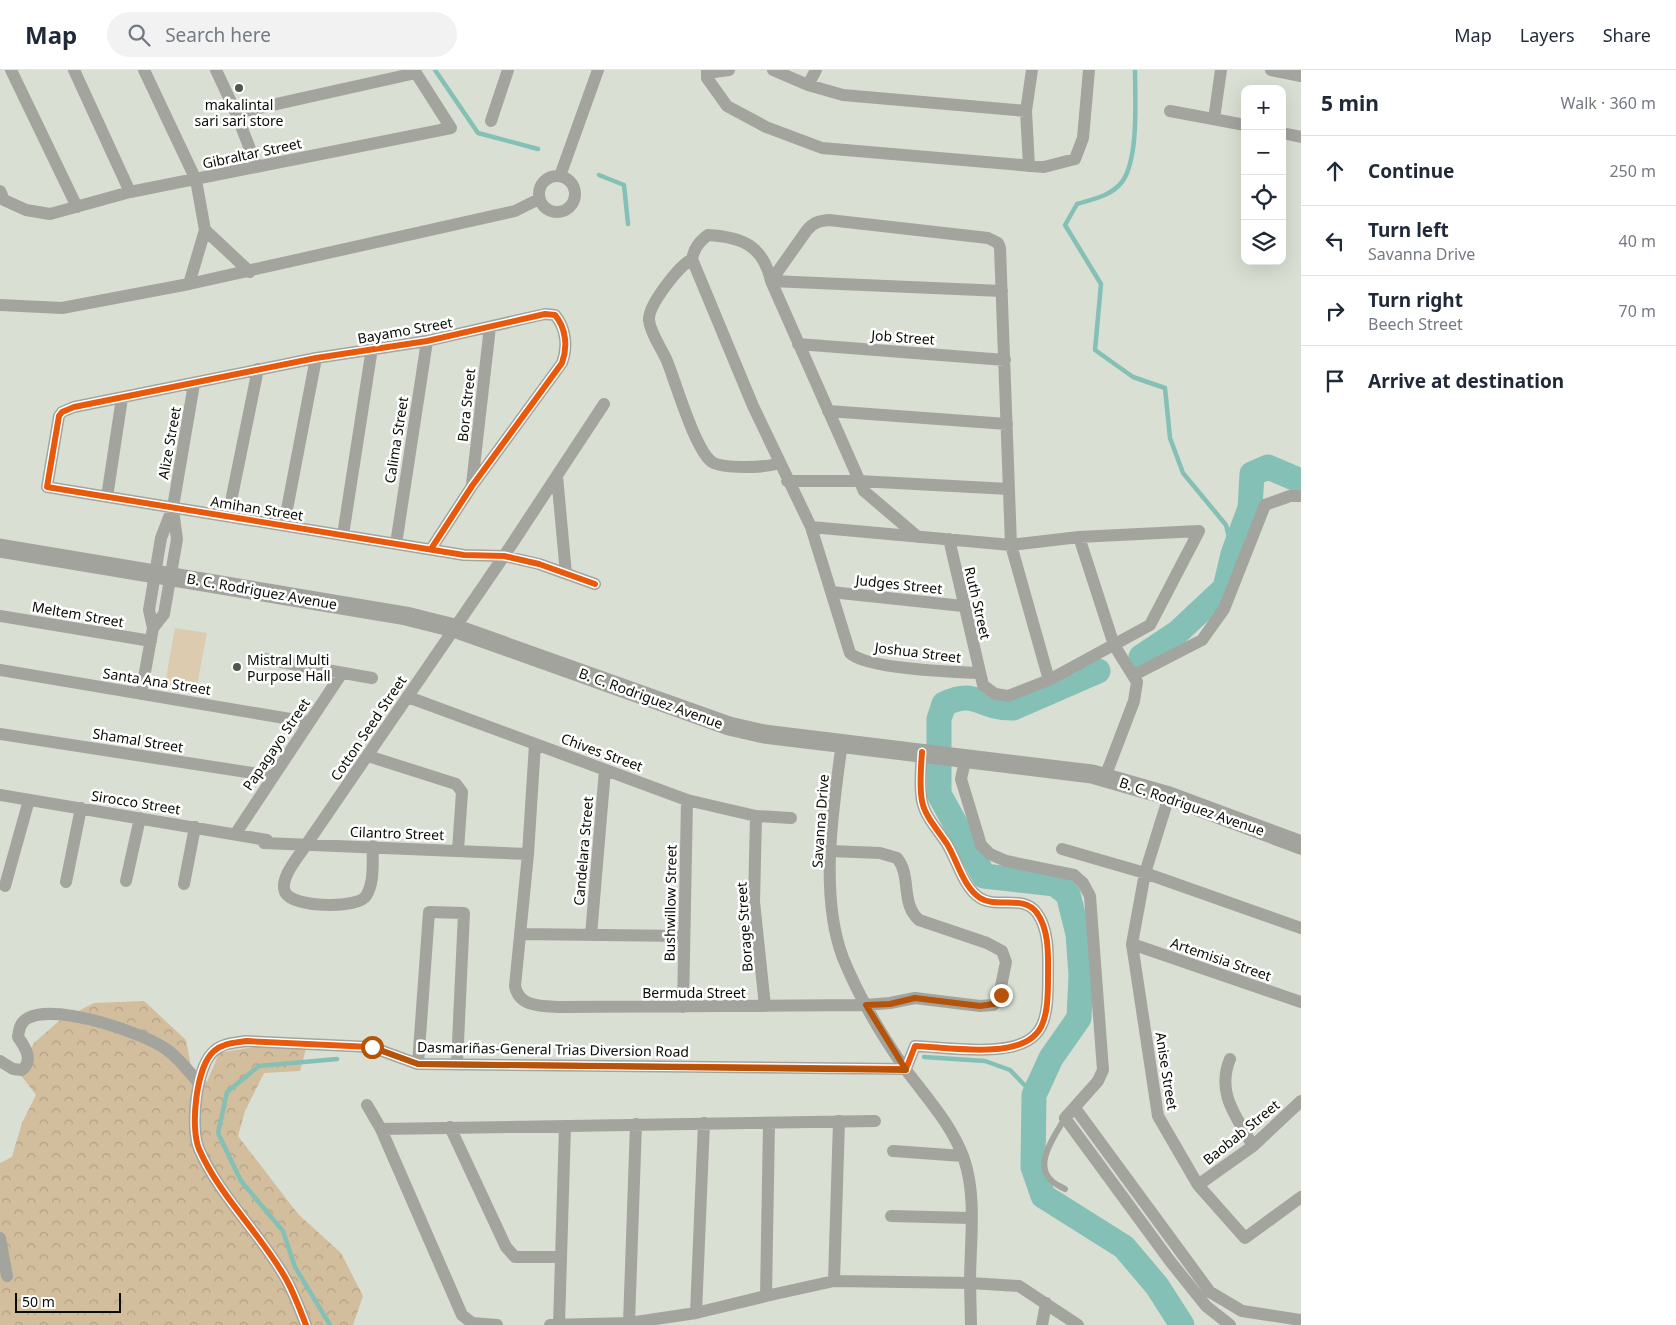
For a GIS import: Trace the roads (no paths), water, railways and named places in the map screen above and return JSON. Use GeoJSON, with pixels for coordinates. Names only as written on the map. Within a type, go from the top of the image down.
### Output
{"type":"FeatureCollection","features":[{"type":"Feature","properties":{"kind":"street"},"geometry":{"type":"LineString","coordinates":[[11,70],[76,207]]}},
{"type":"Feature","properties":{"kind":"street"},"geometry":{"type":"LineString","coordinates":[[74,70],[130,192]]}},
{"type":"Feature","properties":{"kind":"street"},"geometry":{"type":"LineString","coordinates":[[144,70],[196,180],[205,230],[189,284]]}},
{"type":"Feature","properties":{"kind":"street"},"geometry":{"type":"LineString","coordinates":[[216,70],[236,113],[256,167]]}},
{"type":"Feature","properties":{"kind":"street"},"geometry":{"type":"LineString","coordinates":[[491,121],[508,70]]}},
{"type":"Feature","properties":{"kind":"street"},"geometry":{"type":"LineString","coordinates":[[560,176],[598,70]]}},
{"type":"Feature","properties":{"kind":"street"},"geometry":{"type":"LineString","coordinates":[[729,70],[707,72],[707,78],[727,106],[766,127],[822,148],[1044,167],[1074,159],[1083,138],[1089,70]]}},
{"type":"Feature","properties":{"kind":"street"},"geometry":{"type":"LineString","coordinates":[[773,70],[808,85],[843,96],[1026,111]]}},
{"type":"Feature","properties":{"kind":"street"},"geometry":{"type":"LineString","coordinates":[[808,85],[816,70]]}},
{"type":"Feature","properties":{"kind":"street"},"geometry":{"type":"LineString","coordinates":[[1029,166],[1026,111],[1032,70]]}},
{"type":"Feature","properties":{"kind":"street"},"geometry":{"type":"LineString","coordinates":[[1214,119],[1221,70]]}},
{"type":"Feature","properties":{"kind":"street"},"geometry":{"type":"LineString","coordinates":[[236,113],[415,71]]}},
{"type":"Feature","properties":{"kind":"street","name":"Gibraltar Street"},"geometry":{"type":"LineString","coordinates":[[0,191],[4,200],[26,210],[50,214],[130,192],[451,128],[415,71]]}},
{"type":"Feature","properties":{"kind":"street"},"geometry":{"type":"LineString","coordinates":[[1277,71],[1301,76]]}},
{"type":"Feature","properties":{"kind":"street"},"geometry":{"type":"LineString","coordinates":[[1170,111],[1241,125]]}},
{"type":"Feature","properties":{"kind":"street"},"geometry":{"type":"LineString","coordinates":[[1286,134],[1301,137]]}},
{"type":"Feature","properties":{"kind":"street"},"geometry":{"type":"LineString","coordinates":[[560,176],[566,178],[574,186],[576,198],[569,209],[558,213],[546,209],[539,199],[540,187],[548,178],[560,176]]}},
{"type":"Feature","properties":{"kind":"street"},"geometry":{"type":"LineString","coordinates":[[0,305],[62,308],[189,284],[250,272],[515,211],[539,199]]}},
{"type":"Feature","properties":{"kind":"street"},"geometry":{"type":"LineString","coordinates":[[771,281],[813,223],[829,220],[930,231],[994,241],[1000,248],[1011,545],[1049,680]]}},
{"type":"Feature","properties":{"kind":"street"},"geometry":{"type":"LineString","coordinates":[[205,230],[250,272]]}},
{"type":"Feature","properties":{"kind":"street"},"geometry":{"type":"LineString","coordinates":[[779,463],[759,468],[713,463],[705,455],[667,360],[649,321],[650,311],[678,270],[692,259],[700,241],[708,235],[738,241],[753,247],[763,257],[771,281],[859,481],[873,500],[918,537]]}},
{"type":"Feature","properties":{"kind":"street"},"geometry":{"type":"LineString","coordinates":[[692,259],[779,463],[811,527],[832,592]]}},
{"type":"Feature","properties":{"kind":"street"},"geometry":{"type":"LineString","coordinates":[[771,281],[1002,291]]}},
{"type":"Feature","properties":{"kind":"street","name":"Bayamo Street"},"geometry":{"type":"LineString","coordinates":[[47,487],[62,412],[74,407],[316,358],[426,341],[545,314],[555,315],[563,330],[566,347],[562,363],[472,486],[431,549]]}},
{"type":"Feature","properties":{"kind":"street","name":"Bora Street"},"geometry":{"type":"LineString","coordinates":[[472,486],[490,328]]}},
{"type":"Feature","properties":{"kind":"street","name":"Calima Street"},"geometry":{"type":"LineString","coordinates":[[396,544],[426,341]]}},
{"type":"Feature","properties":{"kind":"street","name":"Job Street"},"geometry":{"type":"LineString","coordinates":[[798,344],[1005,360]]}},
{"type":"Feature","properties":{"kind":"street"},"geometry":{"type":"LineString","coordinates":[[343,535],[372,348]]}},
{"type":"Feature","properties":{"kind":"street"},"geometry":{"type":"LineString","coordinates":[[284,526],[316,358]]}},
{"type":"Feature","properties":{"kind":"street"},"geometry":{"type":"LineString","coordinates":[[228,516],[258,369]]}},
{"type":"Feature","properties":{"kind":"street","name":"Alize Street"},"geometry":{"type":"LineString","coordinates":[[151,641],[153,628],[164,614],[163,574],[177,540],[173,507],[194,384]]}},
{"type":"Feature","properties":{"kind":"street"},"geometry":{"type":"LineString","coordinates":[[107,496],[122,398]]}},
{"type":"Feature","properties":{"kind":"street","name":"Cotton Seed Street"},"geometry":{"type":"LineString","coordinates":[[372,846],[371,878],[366,897],[358,902],[348,904],[302,904],[291,900],[286,894],[283,887],[286,876],[306,845],[504,556],[604,404]]}},
{"type":"Feature","properties":{"kind":"street"},"geometry":{"type":"LineString","coordinates":[[828,411],[1007,424]]}},
{"type":"Feature","properties":{"kind":"street"},"geometry":{"type":"LineString","coordinates":[[556,476],[566,574]]}},
{"type":"Feature","properties":{"kind":"street"},"geometry":{"type":"LineString","coordinates":[[787,481],[859,481],[1009,490]]}},
{"type":"Feature","properties":{"kind":"street","name":"Amihan Street"},"geometry":{"type":"LineString","coordinates":[[47,487],[464,555],[504,556],[595,584]]}},
{"type":"Feature","properties":{"kind":"street"},"geometry":{"type":"LineString","coordinates":[[1134,675],[1202,640],[1224,609],[1265,504],[1290,496],[1301,496]]}},
{"type":"Feature","properties":{"kind":"street"},"geometry":{"type":"LineString","coordinates":[[811,527],[1011,545],[1079,537],[1199,530],[1150,625],[1049,680],[1008,696],[1001,696],[989,691],[983,685],[979,673]]}},
{"type":"Feature","properties":{"kind":"street"},"geometry":{"type":"LineString","coordinates":[[1079,537],[1114,645],[1134,675],[1137,690],[1105,777]]}},
{"type":"Feature","properties":{"kind":"street","name":"Ruth Street"},"geometry":{"type":"LineString","coordinates":[[949,540],[979,673]]}},
{"type":"Feature","properties":{"kind":"street","name":"B. C. Rodriguez Avenue"},"geometry":{"type":"LineString","coordinates":[[0,548],[406,616],[454,628],[728,726],[764,734],[964,757],[1105,777],[1170,796],[1301,844]]}},
{"type":"Feature","properties":{"kind":"street","name":"Judges Street"},"geometry":{"type":"LineString","coordinates":[[832,592],[963,606]]}},
{"type":"Feature","properties":{"kind":"street","name":"Joshua Street"},"geometry":{"type":"LineString","coordinates":[[832,592],[848,648],[854,656],[864,660],[926,670],[979,673]]}},
{"type":"Feature","properties":{"kind":"street","name":"Meltem Street"},"geometry":{"type":"LineString","coordinates":[[0,616],[151,641]]}},
{"type":"Feature","properties":{"kind":"street"},"geometry":{"type":"LineString","coordinates":[[141,694],[151,641]]}},
{"type":"Feature","properties":{"kind":"street"},"geometry":{"type":"LineString","coordinates":[[264,659],[372,678]]}},
{"type":"Feature","properties":{"kind":"street","name":"Santa Ana Street"},"geometry":{"type":"LineString","coordinates":[[0,670],[308,722]]}},
{"type":"Feature","properties":{"kind":"street","name":"Papagayo Street"},"geometry":{"type":"LineString","coordinates":[[236,833],[342,673]]}},
{"type":"Feature","properties":{"kind":"street","name":"Chives Street"},"geometry":{"type":"LineString","coordinates":[[408,697],[687,800],[756,816],[791,818]]}},
{"type":"Feature","properties":{"kind":"street","name":"Shamal Street"},"geometry":{"type":"LineString","coordinates":[[0,734],[272,776]]}},
{"type":"Feature","properties":{"kind":"street","name":"Savanna Drive"},"geometry":{"type":"LineString","coordinates":[[842,743],[830,851],[836,930],[843,956],[866,1005],[906,1070],[952,1132],[963,1156],[970,1189],[971,1325]]}},
{"type":"Feature","properties":{"kind":"street"},"geometry":{"type":"LineString","coordinates":[[535,744],[528,854],[520,934],[684,936]]}},
{"type":"Feature","properties":{"kind":"street"},"geometry":{"type":"LineString","coordinates":[[906,1070],[915,1046],[1006,1050],[1024,1045],[1038,1033],[1044,1015],[1048,989],[1047,944],[1043,922],[1035,911],[1022,903],[990,902],[979,897],[963,877],[948,845],[927,815],[922,802],[920,782],[924,752]]}},
{"type":"Feature","properties":{"kind":"street"},"geometry":{"type":"LineString","coordinates":[[368,756],[456,784],[462,792],[458,850]]}},
{"type":"Feature","properties":{"kind":"street"},"geometry":{"type":"LineString","coordinates":[[964,757],[961,779],[981,845],[990,854],[1006,861],[1074,875],[1083,883],[1090,896],[1103,1070],[1098,1081],[1065,1118],[1170,1261],[1206,1306],[1230,1325]]}},
{"type":"Feature","properties":{"kind":"street","name":"Candelara Street"},"geometry":{"type":"LineString","coordinates":[[592,935],[605,770]]}},
{"type":"Feature","properties":{"kind":"street","name":"Sirocco Street"},"geometry":{"type":"LineString","coordinates":[[0,795],[236,833],[266,842]]}},
{"type":"Feature","properties":{"kind":"street","name":"Anise Street"},"geometry":{"type":"LineString","coordinates":[[1170,796],[1145,873],[1132,944],[1158,1116],[1198,1185],[1245,1238],[1299,1204]]}},
{"type":"Feature","properties":{"kind":"street"},"geometry":{"type":"LineString","coordinates":[[5,886],[29,800]]}},
{"type":"Feature","properties":{"kind":"street","name":"Bushwillow Street"},"geometry":{"type":"LineString","coordinates":[[683,1007],[687,800]]}},
{"type":"Feature","properties":{"kind":"street"},"geometry":{"type":"LineString","coordinates":[[66,882],[81,808]]}},
{"type":"Feature","properties":{"kind":"street","name":"Borage Street"},"geometry":{"type":"LineString","coordinates":[[756,816],[754,902],[765,1006]]}},
{"type":"Feature","properties":{"kind":"street"},"geometry":{"type":"LineString","coordinates":[[126,881],[140,818]]}},
{"type":"Feature","properties":{"kind":"street"},"geometry":{"type":"LineString","coordinates":[[184,884],[195,827]]}},
{"type":"Feature","properties":{"kind":"street","name":"Cilantro Street"},"geometry":{"type":"LineString","coordinates":[[266,842],[528,854]]}},
{"type":"Feature","properties":{"kind":"street"},"geometry":{"type":"LineString","coordinates":[[1062,849],[1145,873],[1301,928]]}},
{"type":"Feature","properties":{"kind":"street","name":"Bermuda Street"},"geometry":{"type":"LineString","coordinates":[[520,934],[515,986],[516,995],[523,1001],[532,1004],[561,1007],[866,1005],[890,1004],[915,998],[980,1006],[994,1004],[998,1001],[1001,995],[1005,956],[996,946],[927,924],[912,914],[908,904],[903,869],[897,858],[880,853],[830,851]]}},
{"type":"Feature","properties":{"kind":"street"},"geometry":{"type":"LineString","coordinates":[[418,1064],[429,912],[464,913],[457,1064]]}},
{"type":"Feature","properties":{"kind":"street","name":"Artemisia Street"},"geometry":{"type":"LineString","coordinates":[[1132,944],[1301,1002]]}},
{"type":"Feature","properties":{"kind":"street"},"geometry":{"type":"LineString","coordinates":[[0,1061],[13,1069],[22,1070],[26,1067],[28,1060],[27,1049],[18,1037],[20,1025],[28,1018],[45,1014],[88,1018],[133,1033],[169,1051],[199,1083]]}},
{"type":"Feature","properties":{"kind":"street","name":"Dasmariñas-General Trias Diversion Road"},"geometry":{"type":"LineString","coordinates":[[306,1325],[286,1279],[223,1189],[199,1149],[195,1123],[199,1083],[205,1061],[215,1049],[226,1044],[246,1041],[372,1047],[418,1064],[906,1070]]}},
{"type":"Feature","properties":{"kind":"street"},"geometry":{"type":"LineString","coordinates":[[1230,1058],[1224,1082],[1225,1094],[1253,1146]]}},
{"type":"Feature","properties":{"kind":"street","name":"Baobab Street"},"geometry":{"type":"LineString","coordinates":[[1198,1185],[1253,1146],[1301,1101]]}},
{"type":"Feature","properties":{"kind":"street"},"geometry":{"type":"LineString","coordinates":[[367,1105],[381,1128],[462,1315],[472,1323],[496,1325]]}},
{"type":"Feature","properties":{"kind":"street"},"geometry":{"type":"LineString","coordinates":[[1075,1108],[1210,1292],[1242,1311],[1301,1320]]}},
{"type":"Feature","properties":{"kind":"street"},"geometry":{"type":"LineString","coordinates":[[834,1281],[839,1121]]}},
{"type":"Feature","properties":{"kind":"street"},"geometry":{"type":"LineString","coordinates":[[381,1128],[875,1121]]}},
{"type":"Feature","properties":{"kind":"street"},"geometry":{"type":"LineString","coordinates":[[766,1296],[770,1122]]}},
{"type":"Feature","properties":{"kind":"street"},"geometry":{"type":"LineString","coordinates":[[696,1313],[704,1123]]}},
{"type":"Feature","properties":{"kind":"street"},"geometry":{"type":"LineString","coordinates":[[629,1323],[636,1124]]}},
{"type":"Feature","properties":{"kind":"street"},"geometry":{"type":"LineString","coordinates":[[559,1325],[566,1126]]}},
{"type":"Feature","properties":{"kind":"street"},"geometry":{"type":"LineString","coordinates":[[450,1128],[506,1247],[515,1257],[561,1257]]}},
{"type":"Feature","properties":{"kind":"street"},"geometry":{"type":"LineString","coordinates":[[893,1151],[963,1156]]}},
{"type":"Feature","properties":{"kind":"street"},"geometry":{"type":"LineString","coordinates":[[891,1216],[970,1218]]}},
{"type":"Feature","properties":{"kind":"street"},"geometry":{"type":"LineString","coordinates":[[0,1238],[7,1276]]}},
{"type":"Feature","properties":{"kind":"street"},"geometry":{"type":"LineString","coordinates":[[550,1325],[629,1323],[696,1313],[834,1281],[970,1283],[1019,1286],[1078,1325]]}},
{"type":"Feature","properties":{"kind":"street"},"geometry":{"type":"LineString","coordinates":[[1042,1325],[1046,1304]]}},
{"type":"Feature","properties":{"kind":"lane"},"geometry":{"type":"LineString","coordinates":[[1064,1189],[1049,1180],[1044,1163],[1051,1143],[1065,1118]]}},
{"type":"Feature","properties":{"kind":"waterway"},"geometry":{"type":"LineString","coordinates":[[435,70],[478,133],[538,149]]}},
{"type":"Feature","properties":{"kind":"waterway"},"geometry":{"type":"LineString","coordinates":[[1135,70],[1134,144],[1127,172],[1122,182],[1113,191],[1077,204],[1065,225],[1101,284],[1095,350],[1133,377],[1165,388],[1170,438],[1183,473],[1226,525],[1233,554]]}},
{"type":"Feature","properties":{"kind":"waterway"},"geometry":{"type":"LineString","coordinates":[[599,175],[624,185],[628,224]]}},
{"type":"Feature","properties":{"kind":"waterway"},"geometry":{"type":"LineString","coordinates":[[1141,657],[1177,633],[1225,588],[1233,554],[1250,508],[1252,474],[1268,467],[1301,481]]}},
{"type":"Feature","properties":{"kind":"waterway"},"geometry":{"type":"LineString","coordinates":[[1098,671],[1013,708],[993,706],[972,698],[964,698],[944,704],[939,719],[939,794],[984,876],[1055,884],[1068,894],[1078,934],[1081,975],[1079,1018],[1051,1058],[1034,1095],[1033,1167],[1043,1196],[1124,1247],[1157,1286],[1182,1325]]}},
{"type":"Feature","properties":{"kind":"waterway"},"geometry":{"type":"LineString","coordinates":[[924,1057],[985,1061],[1010,1070],[1034,1095]]}},
{"type":"Feature","properties":{"kind":"waterway"},"geometry":{"type":"LineString","coordinates":[[330,1325],[295,1267],[283,1231],[241,1181],[218,1133],[227,1092],[259,1066],[337,1059]]}},
{"type":"Feature","properties":{"kind":"place","name":"makalintal sari sari store"},"geometry":{"type":"Point","coordinates":[239,88]}},
{"type":"Feature","properties":{"kind":"place","name":"Mistral Multi Purpose Hall"},"geometry":{"type":"Point","coordinates":[237,667]}}]}
